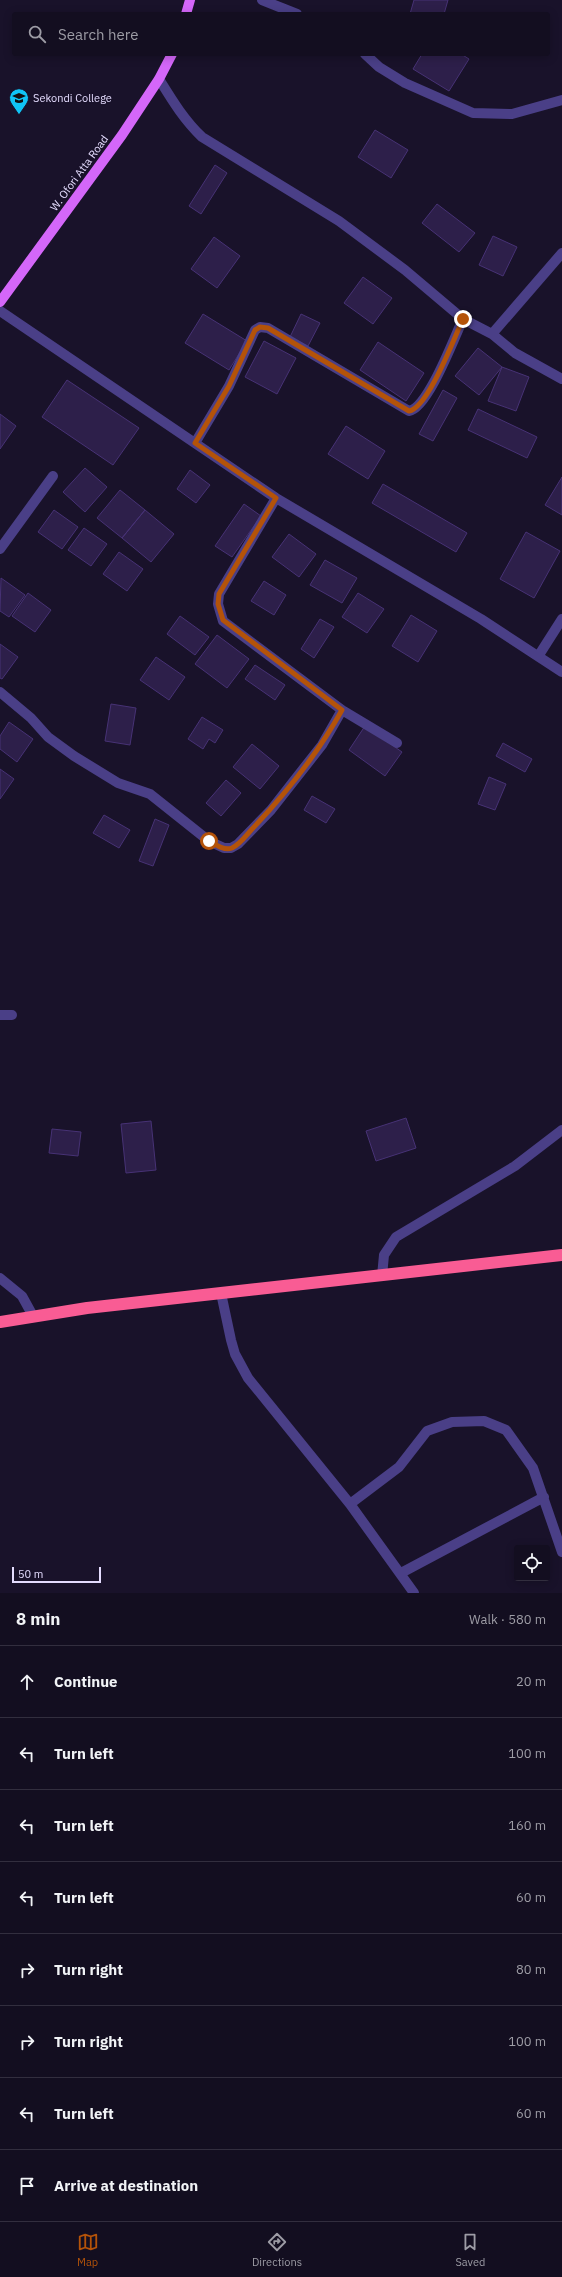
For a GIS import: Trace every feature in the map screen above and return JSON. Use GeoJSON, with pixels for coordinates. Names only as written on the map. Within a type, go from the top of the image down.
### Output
{"type":"FeatureCollection","features":[{"type":"Feature","properties":{"kind":"highway"},"geometry":{"type":"LineString","coordinates":[[0,1322],[33,1316],[221,1293],[562,1255]]}},
{"type":"Feature","properties":{"kind":"main road"},"geometry":{"type":"LineString","coordinates":[[183,0],[183,12]]}},
{"type":"Feature","properties":{"kind":"main road"},"geometry":{"type":"LineString","coordinates":[[187,12],[190,0]]}},
{"type":"Feature","properties":{"kind":"main road","name":"W. Ofori Atta Road"},"geometry":{"type":"LineString","coordinates":[[0,302],[122,135],[159,79],[171,56]]}},
{"type":"Feature","properties":{"kind":"street"},"geometry":{"type":"LineString","coordinates":[[262,0],[292,12]]}},
{"type":"Feature","properties":{"kind":"street"},"geometry":{"type":"LineString","coordinates":[[367,56],[379,67],[405,83],[473,113],[512,114],[562,100]]}},
{"type":"Feature","properties":{"kind":"street"},"geometry":{"type":"LineString","coordinates":[[159,79],[189,125],[202,137],[339,221],[405,270],[463,319],[492,334],[515,353],[562,379]]}},
{"type":"Feature","properties":{"kind":"street"},"geometry":{"type":"LineString","coordinates":[[492,334],[562,253]]}},
{"type":"Feature","properties":{"kind":"street"},"geometry":{"type":"LineString","coordinates":[[0,311],[276,498],[539,656],[562,672]]}},
{"type":"Feature","properties":{"kind":"street"},"geometry":{"type":"LineString","coordinates":[[195,443],[229,386],[255,330],[260,327],[268,328],[409,411],[420,406],[429,391],[463,319]]}},
{"type":"Feature","properties":{"kind":"street"},"geometry":{"type":"LineString","coordinates":[[0,549],[53,476]]}},
{"type":"Feature","properties":{"kind":"street"},"geometry":{"type":"LineString","coordinates":[[276,498],[219,594],[220,613],[223,620],[342,710],[397,743]]}},
{"type":"Feature","properties":{"kind":"street"},"geometry":{"type":"LineString","coordinates":[[539,656],[562,619]]}},
{"type":"Feature","properties":{"kind":"street"},"geometry":{"type":"LineString","coordinates":[[0,692],[31,718],[48,737],[74,756],[118,783],[150,794],[209,841],[224,848],[231,848],[238,844],[270,810],[322,745],[342,710]]}},
{"type":"Feature","properties":{"kind":"street"},"geometry":{"type":"LineString","coordinates":[[0,1015],[12,1015]]}},
{"type":"Feature","properties":{"kind":"street"},"geometry":{"type":"LineString","coordinates":[[382,1276],[384,1255],[396,1238],[515,1166],[562,1130]]}},
{"type":"Feature","properties":{"kind":"street"},"geometry":{"type":"LineString","coordinates":[[0,1278],[22,1296],[33,1316]]}},
{"type":"Feature","properties":{"kind":"street"},"geometry":{"type":"LineString","coordinates":[[221,1293],[235,1354],[248,1378],[350,1504],[414,1593]]}},
{"type":"Feature","properties":{"kind":"street"},"geometry":{"type":"LineString","coordinates":[[350,1504],[399,1467],[427,1431],[452,1422],[466,1420],[492,1423],[506,1430],[533,1468],[562,1552]]}},
{"type":"Feature","properties":{"kind":"street"},"geometry":{"type":"LineString","coordinates":[[401,1573],[544,1497]]}},
{"type":"Feature","properties":{"kind":"building"},"geometry":{"type":"Polygon","coordinates":[[[414,0],[448,0],[445,12],[411,12],[414,0]]]}},
{"type":"Feature","properties":{"kind":"building"},"geometry":{"type":"Polygon","coordinates":[[[421,56],[464,56],[469,59],[449,91],[413,69],[421,56]]]}},
{"type":"Feature","properties":{"kind":"building"},"geometry":{"type":"Polygon","coordinates":[[[375,130],[408,150],[391,178],[358,157],[375,130]]]}},
{"type":"Feature","properties":{"kind":"building"},"geometry":{"type":"Polygon","coordinates":[[[215,165],[227,173],[201,214],[189,206],[215,165]]]}},
{"type":"Feature","properties":{"kind":"building"},"geometry":{"type":"Polygon","coordinates":[[[437,204],[475,233],[459,252],[422,223],[437,204]]]}},
{"type":"Feature","properties":{"kind":"building"},"geometry":{"type":"Polygon","coordinates":[[[493,236],[517,247],[503,276],[479,265],[493,236]]]}},
{"type":"Feature","properties":{"kind":"building"},"geometry":{"type":"Polygon","coordinates":[[[214,237],[240,256],[217,288],[191,269],[214,237]]]}},
{"type":"Feature","properties":{"kind":"building"},"geometry":{"type":"Polygon","coordinates":[[[363,277],[392,298],[373,324],[344,303],[363,277]]]}},
{"type":"Feature","properties":{"kind":"building"},"geometry":{"type":"Polygon","coordinates":[[[203,314],[247,341],[229,370],[185,343],[203,314]]]}},
{"type":"Feature","properties":{"kind":"building"},"geometry":{"type":"Polygon","coordinates":[[[301,314],[320,323],[308,346],[290,337],[301,314]]]}},
{"type":"Feature","properties":{"kind":"building"},"geometry":{"type":"Polygon","coordinates":[[[264,341],[296,358],[277,394],[245,377],[264,341]]]}},
{"type":"Feature","properties":{"kind":"building"},"geometry":{"type":"Polygon","coordinates":[[[378,342],[424,373],[406,401],[360,370],[378,342]]]}},
{"type":"Feature","properties":{"kind":"building"},"geometry":{"type":"Polygon","coordinates":[[[478,348],[502,367],[479,395],[455,376],[478,348]]]}},
{"type":"Feature","properties":{"kind":"building"},"geometry":{"type":"Polygon","coordinates":[[[502,367],[529,377],[516,411],[488,401],[502,367]]]}},
{"type":"Feature","properties":{"kind":"building"},"geometry":{"type":"Polygon","coordinates":[[[67,380],[139,428],[113,465],[42,417],[67,380]]]}},
{"type":"Feature","properties":{"kind":"building"},"geometry":{"type":"Polygon","coordinates":[[[443,390],[457,398],[433,441],[419,434],[443,390]]]}},
{"type":"Feature","properties":{"kind":"building"},"geometry":{"type":"Polygon","coordinates":[[[478,409],[537,437],[527,458],[468,430],[478,409]]]}},
{"type":"Feature","properties":{"kind":"building"},"geometry":{"type":"Polygon","coordinates":[[[0,414],[16,426],[0,449],[0,414]]]}},
{"type":"Feature","properties":{"kind":"building"},"geometry":{"type":"Polygon","coordinates":[[[346,426],[385,451],[368,479],[328,454],[346,426]]]}},
{"type":"Feature","properties":{"kind":"building"},"geometry":{"type":"Polygon","coordinates":[[[85,468],[107,487],[85,512],[63,492],[85,468]]]}},
{"type":"Feature","properties":{"kind":"building"},"geometry":{"type":"Polygon","coordinates":[[[190,470],[210,485],[196,503],[177,489],[190,470]]]}},
{"type":"Feature","properties":{"kind":"building"},"geometry":{"type":"Polygon","coordinates":[[[562,477],[562,515],[545,505],[562,477]]]}},
{"type":"Feature","properties":{"kind":"building"},"geometry":{"type":"Polygon","coordinates":[[[383,484],[467,533],[456,552],[372,503],[383,484]]]}},
{"type":"Feature","properties":{"kind":"building"},"geometry":{"type":"Polygon","coordinates":[[[120,490],[145,510],[122,538],[97,518],[120,490]]]}},
{"type":"Feature","properties":{"kind":"building"},"geometry":{"type":"Polygon","coordinates":[[[244,504],[261,516],[232,557],[215,546],[244,504]]]}},
{"type":"Feature","properties":{"kind":"building"},"geometry":{"type":"Polygon","coordinates":[[[54,510],[78,527],[62,549],[38,532],[54,510]]]}},
{"type":"Feature","properties":{"kind":"building"},"geometry":{"type":"Polygon","coordinates":[[[145,510],[174,534],[151,562],[122,538],[145,510]]]}},
{"type":"Feature","properties":{"kind":"building"},"geometry":{"type":"Polygon","coordinates":[[[84,528],[107,544],[91,566],[68,550],[84,528]]]}},
{"type":"Feature","properties":{"kind":"building"},"geometry":{"type":"Polygon","coordinates":[[[526,532],[560,551],[534,598],[500,579],[526,532]]]}},
{"type":"Feature","properties":{"kind":"building"},"geometry":{"type":"Polygon","coordinates":[[[289,534],[316,554],[299,577],[272,557],[289,534]]]}},
{"type":"Feature","properties":{"kind":"building"},"geometry":{"type":"Polygon","coordinates":[[[119,552],[143,569],[127,591],[103,574],[119,552]]]}},
{"type":"Feature","properties":{"kind":"building"},"geometry":{"type":"Polygon","coordinates":[[[325,560],[357,578],[342,603],[310,585],[325,560]]]}},
{"type":"Feature","properties":{"kind":"building"},"geometry":{"type":"Polygon","coordinates":[[[1,578],[25,595],[9,617],[0,611],[1,578]]]}},
{"type":"Feature","properties":{"kind":"building"},"geometry":{"type":"Polygon","coordinates":[[[264,581],[286,595],[274,615],[251,601],[264,581]]]}},
{"type":"Feature","properties":{"kind":"building"},"geometry":{"type":"Polygon","coordinates":[[[28,593],[51,610],[35,632],[12,616],[28,593]]]}},
{"type":"Feature","properties":{"kind":"building"},"geometry":{"type":"Polygon","coordinates":[[[358,593],[384,609],[367,633],[342,617],[358,593]]]}},
{"type":"Feature","properties":{"kind":"building"},"geometry":{"type":"Polygon","coordinates":[[[411,615],[437,631],[418,662],[392,646],[411,615]]]}},
{"type":"Feature","properties":{"kind":"building"},"geometry":{"type":"Polygon","coordinates":[[[180,616],[209,637],[195,655],[167,634],[180,616]]]}},
{"type":"Feature","properties":{"kind":"building"},"geometry":{"type":"Polygon","coordinates":[[[320,619],[334,627],[314,658],[301,649],[320,619]]]}},
{"type":"Feature","properties":{"kind":"building"},"geometry":{"type":"Polygon","coordinates":[[[217,635],[249,659],[227,688],[195,664],[217,635]]]}},
{"type":"Feature","properties":{"kind":"building"},"geometry":{"type":"Polygon","coordinates":[[[0,644],[18,657],[2,679],[0,678],[0,644]]]}},
{"type":"Feature","properties":{"kind":"building"},"geometry":{"type":"Polygon","coordinates":[[[156,657],[185,677],[169,700],[140,680],[156,657]]]}},
{"type":"Feature","properties":{"kind":"building"},"geometry":{"type":"Polygon","coordinates":[[[255,665],[285,685],[275,700],[245,679],[255,665]]]}},
{"type":"Feature","properties":{"kind":"building"},"geometry":{"type":"Polygon","coordinates":[[[111,704],[136,708],[130,745],[105,741],[111,704]]]}},
{"type":"Feature","properties":{"kind":"building"},"geometry":{"type":"Polygon","coordinates":[[[202,717],[223,730],[215,743],[209,739],[203,749],[188,739],[202,717]]]}},
{"type":"Feature","properties":{"kind":"building"},"geometry":{"type":"Polygon","coordinates":[[[9,722],[33,739],[17,762],[0,749],[0,736],[9,722]]]}},
{"type":"Feature","properties":{"kind":"building"},"geometry":{"type":"Polygon","coordinates":[[[365,726],[402,752],[385,776],[349,750],[365,726]]]}},
{"type":"Feature","properties":{"kind":"building"},"geometry":{"type":"Polygon","coordinates":[[[503,743],[532,759],[525,772],[496,756],[503,743]]]}},
{"type":"Feature","properties":{"kind":"building"},"geometry":{"type":"Polygon","coordinates":[[[252,744],[279,766],[260,789],[233,767],[252,744]]]}},
{"type":"Feature","properties":{"kind":"building"},"geometry":{"type":"Polygon","coordinates":[[[0,769],[14,779],[0,799],[0,769]]]}},
{"type":"Feature","properties":{"kind":"building"},"geometry":{"type":"Polygon","coordinates":[[[489,777],[506,784],[495,810],[478,804],[489,777]]]}},
{"type":"Feature","properties":{"kind":"building"},"geometry":{"type":"Polygon","coordinates":[[[226,780],[241,793],[221,816],[206,803],[226,780]]]}},
{"type":"Feature","properties":{"kind":"building"},"geometry":{"type":"Polygon","coordinates":[[[312,796],[335,809],[326,823],[304,810],[312,796]]]}},
{"type":"Feature","properties":{"kind":"building"},"geometry":{"type":"Polygon","coordinates":[[[104,815],[130,830],[119,848],[93,833],[104,815]]]}},
{"type":"Feature","properties":{"kind":"building"},"geometry":{"type":"Polygon","coordinates":[[[155,819],[169,825],[153,866],[139,861],[155,819]]]}},
{"type":"Feature","properties":{"kind":"building"},"geometry":{"type":"Polygon","coordinates":[[[406,1118],[416,1148],[376,1161],[366,1131],[406,1118]]]}},
{"type":"Feature","properties":{"kind":"building"},"geometry":{"type":"Polygon","coordinates":[[[151,1121],[156,1170],[126,1173],[121,1124],[151,1121]]]}},
{"type":"Feature","properties":{"kind":"building"},"geometry":{"type":"Polygon","coordinates":[[[52,1129],[81,1132],[78,1156],[49,1153],[52,1129]]]}},
{"type":"Feature","properties":{"kind":"place","name":"Sekondi College"},"geometry":{"type":"Point","coordinates":[19,115]}},
{"type":"Feature","properties":{"kind":"route"},"geometry":{"type":"LineString","coordinates":[[209,841],[224,848],[231,848],[238,844],[270,810],[322,745],[342,710],[223,620],[218,604],[219,594],[276,498],[195,443],[229,386],[255,330],[260,327],[268,328],[399,407],[409,411],[420,406],[429,391],[463,319]]}}]}
